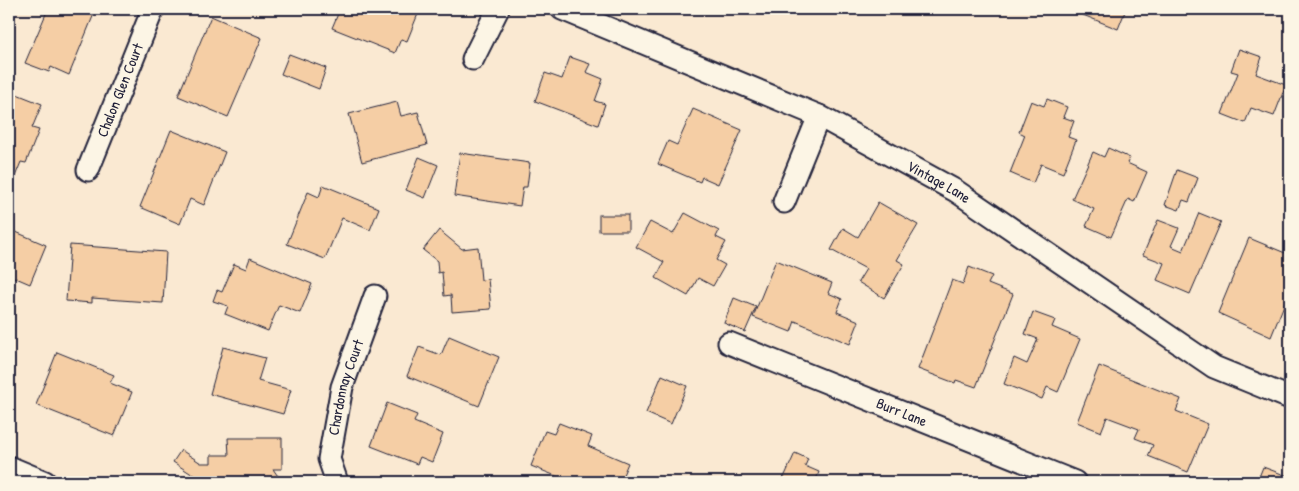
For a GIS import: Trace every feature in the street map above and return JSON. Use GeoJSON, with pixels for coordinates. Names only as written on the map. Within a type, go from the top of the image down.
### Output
{"type":"FeatureCollection","features":[{"type":"Feature","properties":{"kind":"street","name":"Chalon Glen Court"},"geometry":{"type":"LineString","coordinates":[[88,170],[153,9]]}},
{"type":"Feature","properties":{"kind":"street"},"geometry":{"type":"LineString","coordinates":[[473,59],[498,9]]}},
{"type":"Feature","properties":{"kind":"street","name":"Vintage Lane"},"geometry":{"type":"LineString","coordinates":[[562,9],[819,116],[956,191],[1214,367],[1290,398]]}},
{"type":"Feature","properties":{"kind":"street"},"geometry":{"type":"LineString","coordinates":[[784,202],[819,116]]}},
{"type":"Feature","properties":{"kind":"street","name":"Chardonnay Court"},"geometry":{"type":"LineString","coordinates":[[336,482],[330,460],[342,387],[375,296]]}},
{"type":"Feature","properties":{"kind":"street","name":"Burr Lane"},"geometry":{"type":"LineString","coordinates":[[729,343],[1075,482]]}},
{"type":"Feature","properties":{"kind":"street"},"geometry":{"type":"LineString","coordinates":[[9,467],[45,482]]}},
{"type":"Feature","properties":{"kind":"building"},"geometry":{"type":"Polygon","coordinates":[[[48,9],[96,9],[69,75],[51,67],[49,72],[25,63],[48,9]]]}},
{"type":"Feature","properties":{"kind":"building"},"geometry":{"type":"Polygon","coordinates":[[[340,9],[420,9],[407,41],[401,39],[395,53],[332,28],[340,9]]]}},
{"type":"Feature","properties":{"kind":"building"},"geometry":{"type":"Polygon","coordinates":[[[1074,9],[1126,9],[1118,29],[1073,11],[1074,9]]]}},
{"type":"Feature","properties":{"kind":"building"},"geometry":{"type":"Polygon","coordinates":[[[211,16],[262,38],[228,117],[178,96],[211,16]]]}},
{"type":"Feature","properties":{"kind":"building"},"geometry":{"type":"Polygon","coordinates":[[[1239,49],[1262,57],[1256,74],[1286,85],[1274,116],[1251,108],[1245,123],[1222,114],[1238,73],[1231,71],[1239,49]]]}},
{"type":"Feature","properties":{"kind":"building"},"geometry":{"type":"Polygon","coordinates":[[[289,54],[326,68],[319,89],[281,74],[289,54]]]}},
{"type":"Feature","properties":{"kind":"building"},"geometry":{"type":"Polygon","coordinates":[[[570,57],[590,64],[586,72],[603,79],[595,101],[605,104],[598,125],[535,101],[545,73],[562,79],[570,57]]]}},
{"type":"Feature","properties":{"kind":"building"},"geometry":{"type":"Polygon","coordinates":[[[9,91],[42,104],[32,128],[39,130],[26,163],[21,162],[12,184],[9,183],[9,91]]]}},
{"type":"Feature","properties":{"kind":"building"},"geometry":{"type":"Polygon","coordinates":[[[1047,99],[1067,107],[1063,117],[1074,121],[1068,137],[1076,140],[1063,173],[1041,164],[1033,183],[1010,173],[1025,135],[1019,132],[1031,101],[1044,106],[1047,99]]]}},
{"type":"Feature","properties":{"kind":"building"},"geometry":{"type":"Polygon","coordinates":[[[397,102],[401,116],[418,112],[427,145],[362,162],[349,114],[397,102]]]}},
{"type":"Feature","properties":{"kind":"building"},"geometry":{"type":"Polygon","coordinates":[[[693,109],[742,130],[718,184],[702,177],[700,182],[658,164],[668,141],[677,145],[693,109]]]}},
{"type":"Feature","properties":{"kind":"building"},"geometry":{"type":"Polygon","coordinates":[[[171,130],[225,152],[204,205],[190,199],[180,224],[140,207],[171,130]]]}},
{"type":"Feature","properties":{"kind":"building"},"geometry":{"type":"Polygon","coordinates":[[[1108,148],[1130,158],[1127,163],[1147,172],[1134,202],[1128,199],[1111,237],[1086,226],[1094,209],[1072,199],[1093,152],[1104,157],[1108,148]]]}},
{"type":"Feature","properties":{"kind":"building"},"geometry":{"type":"Polygon","coordinates":[[[460,153],[530,163],[527,187],[523,187],[520,206],[454,196],[460,153]]]}},
{"type":"Feature","properties":{"kind":"building"},"geometry":{"type":"Polygon","coordinates":[[[419,157],[438,165],[425,198],[406,190],[419,157]]]}},
{"type":"Feature","properties":{"kind":"building"},"geometry":{"type":"Polygon","coordinates":[[[1177,170],[1198,178],[1189,202],[1183,200],[1179,210],[1165,205],[1177,170]]]}},
{"type":"Feature","properties":{"kind":"building"},"geometry":{"type":"Polygon","coordinates":[[[323,185],[379,208],[370,230],[342,218],[325,259],[287,244],[308,192],[319,197],[323,185]]]}},
{"type":"Feature","properties":{"kind":"building"},"geometry":{"type":"Polygon","coordinates":[[[878,202],[918,225],[897,260],[904,264],[884,298],[858,282],[866,269],[831,250],[843,228],[858,237],[878,202]]]}},
{"type":"Feature","properties":{"kind":"building"},"geometry":{"type":"Polygon","coordinates":[[[685,213],[719,231],[716,237],[726,242],[716,260],[725,265],[713,286],[698,278],[688,296],[656,278],[664,262],[636,247],[650,222],[673,234],[685,213]]]}},
{"type":"Feature","properties":{"kind":"building"},"geometry":{"type":"Polygon","coordinates":[[[1199,213],[1221,222],[1190,294],[1157,280],[1164,263],[1143,255],[1158,220],[1179,228],[1171,246],[1183,251],[1199,213]]]}},
{"type":"Feature","properties":{"kind":"building"},"geometry":{"type":"Polygon","coordinates":[[[599,215],[628,215],[628,231],[599,231],[599,215]]]}},
{"type":"Feature","properties":{"kind":"building"},"geometry":{"type":"Polygon","coordinates":[[[9,229],[46,245],[30,284],[9,275],[9,229]]]}},
{"type":"Feature","properties":{"kind":"building"},"geometry":{"type":"Polygon","coordinates":[[[439,230],[462,249],[478,247],[481,280],[488,279],[491,309],[452,312],[451,295],[444,296],[442,272],[438,273],[437,261],[423,250],[439,230]]]}},
{"type":"Feature","properties":{"kind":"building"},"geometry":{"type":"Polygon","coordinates":[[[1249,238],[1290,255],[1290,290],[1271,337],[1218,313],[1249,238]]]}},
{"type":"Feature","properties":{"kind":"building"},"geometry":{"type":"Polygon","coordinates":[[[70,245],[166,252],[163,303],[92,298],[92,303],[66,301],[70,245]]]}},
{"type":"Feature","properties":{"kind":"building"},"geometry":{"type":"Polygon","coordinates":[[[250,258],[312,284],[300,313],[279,305],[268,331],[225,314],[228,306],[213,301],[217,290],[222,292],[234,264],[246,269],[250,258]]]}},
{"type":"Feature","properties":{"kind":"building"},"geometry":{"type":"Polygon","coordinates":[[[776,260],[832,283],[828,293],[842,299],[837,312],[859,321],[850,344],[795,321],[791,332],[753,317],[776,260]]]}},
{"type":"Feature","properties":{"kind":"building"},"geometry":{"type":"Polygon","coordinates":[[[969,267],[992,276],[988,284],[1013,294],[976,387],[956,380],[955,383],[918,369],[952,280],[963,284],[969,267]]]}},
{"type":"Feature","properties":{"kind":"building"},"geometry":{"type":"Polygon","coordinates":[[[734,298],[756,307],[745,332],[724,323],[734,298]]]}},
{"type":"Feature","properties":{"kind":"building"},"geometry":{"type":"Polygon","coordinates":[[[1033,312],[1055,320],[1052,327],[1080,339],[1058,392],[1047,387],[1042,399],[1004,384],[1014,358],[1027,364],[1038,339],[1025,334],[1033,312]]]}},
{"type":"Feature","properties":{"kind":"building"},"geometry":{"type":"Polygon","coordinates":[[[449,336],[499,357],[479,406],[407,376],[419,347],[441,355],[449,336]]]}},
{"type":"Feature","properties":{"kind":"building"},"geometry":{"type":"Polygon","coordinates":[[[223,347],[265,358],[258,381],[291,390],[283,414],[210,394],[223,347]]]}},
{"type":"Feature","properties":{"kind":"building"},"geometry":{"type":"Polygon","coordinates":[[[57,352],[114,375],[110,383],[132,392],[114,436],[36,405],[57,352]]]}},
{"type":"Feature","properties":{"kind":"building"},"geometry":{"type":"Polygon","coordinates":[[[1099,366],[1181,399],[1176,411],[1208,424],[1188,472],[1148,456],[1153,445],[1135,438],[1139,429],[1107,417],[1101,432],[1077,422],[1099,366]]]}},
{"type":"Feature","properties":{"kind":"building"},"geometry":{"type":"Polygon","coordinates":[[[662,375],[687,386],[671,424],[646,413],[662,375]]]}},
{"type":"Feature","properties":{"kind":"building"},"geometry":{"type":"Polygon","coordinates":[[[387,403],[417,415],[414,422],[443,434],[432,462],[420,457],[417,464],[371,446],[387,403]]]}},
{"type":"Feature","properties":{"kind":"building"},"geometry":{"type":"Polygon","coordinates":[[[559,423],[592,436],[588,446],[628,463],[620,482],[571,482],[531,466],[545,431],[554,434],[559,423]]]}},
{"type":"Feature","properties":{"kind":"building"},"geometry":{"type":"Polygon","coordinates":[[[228,438],[282,438],[282,469],[273,469],[282,482],[204,482],[173,462],[181,450],[201,463],[211,463],[211,455],[229,455],[228,438]]]}},
{"type":"Feature","properties":{"kind":"building"},"geometry":{"type":"Polygon","coordinates":[[[795,453],[808,459],[805,466],[819,472],[815,482],[782,482],[795,453]]]}},
{"type":"Feature","properties":{"kind":"building"},"geometry":{"type":"Polygon","coordinates":[[[1263,467],[1290,477],[1290,482],[1257,482],[1263,467]]]}}]}
